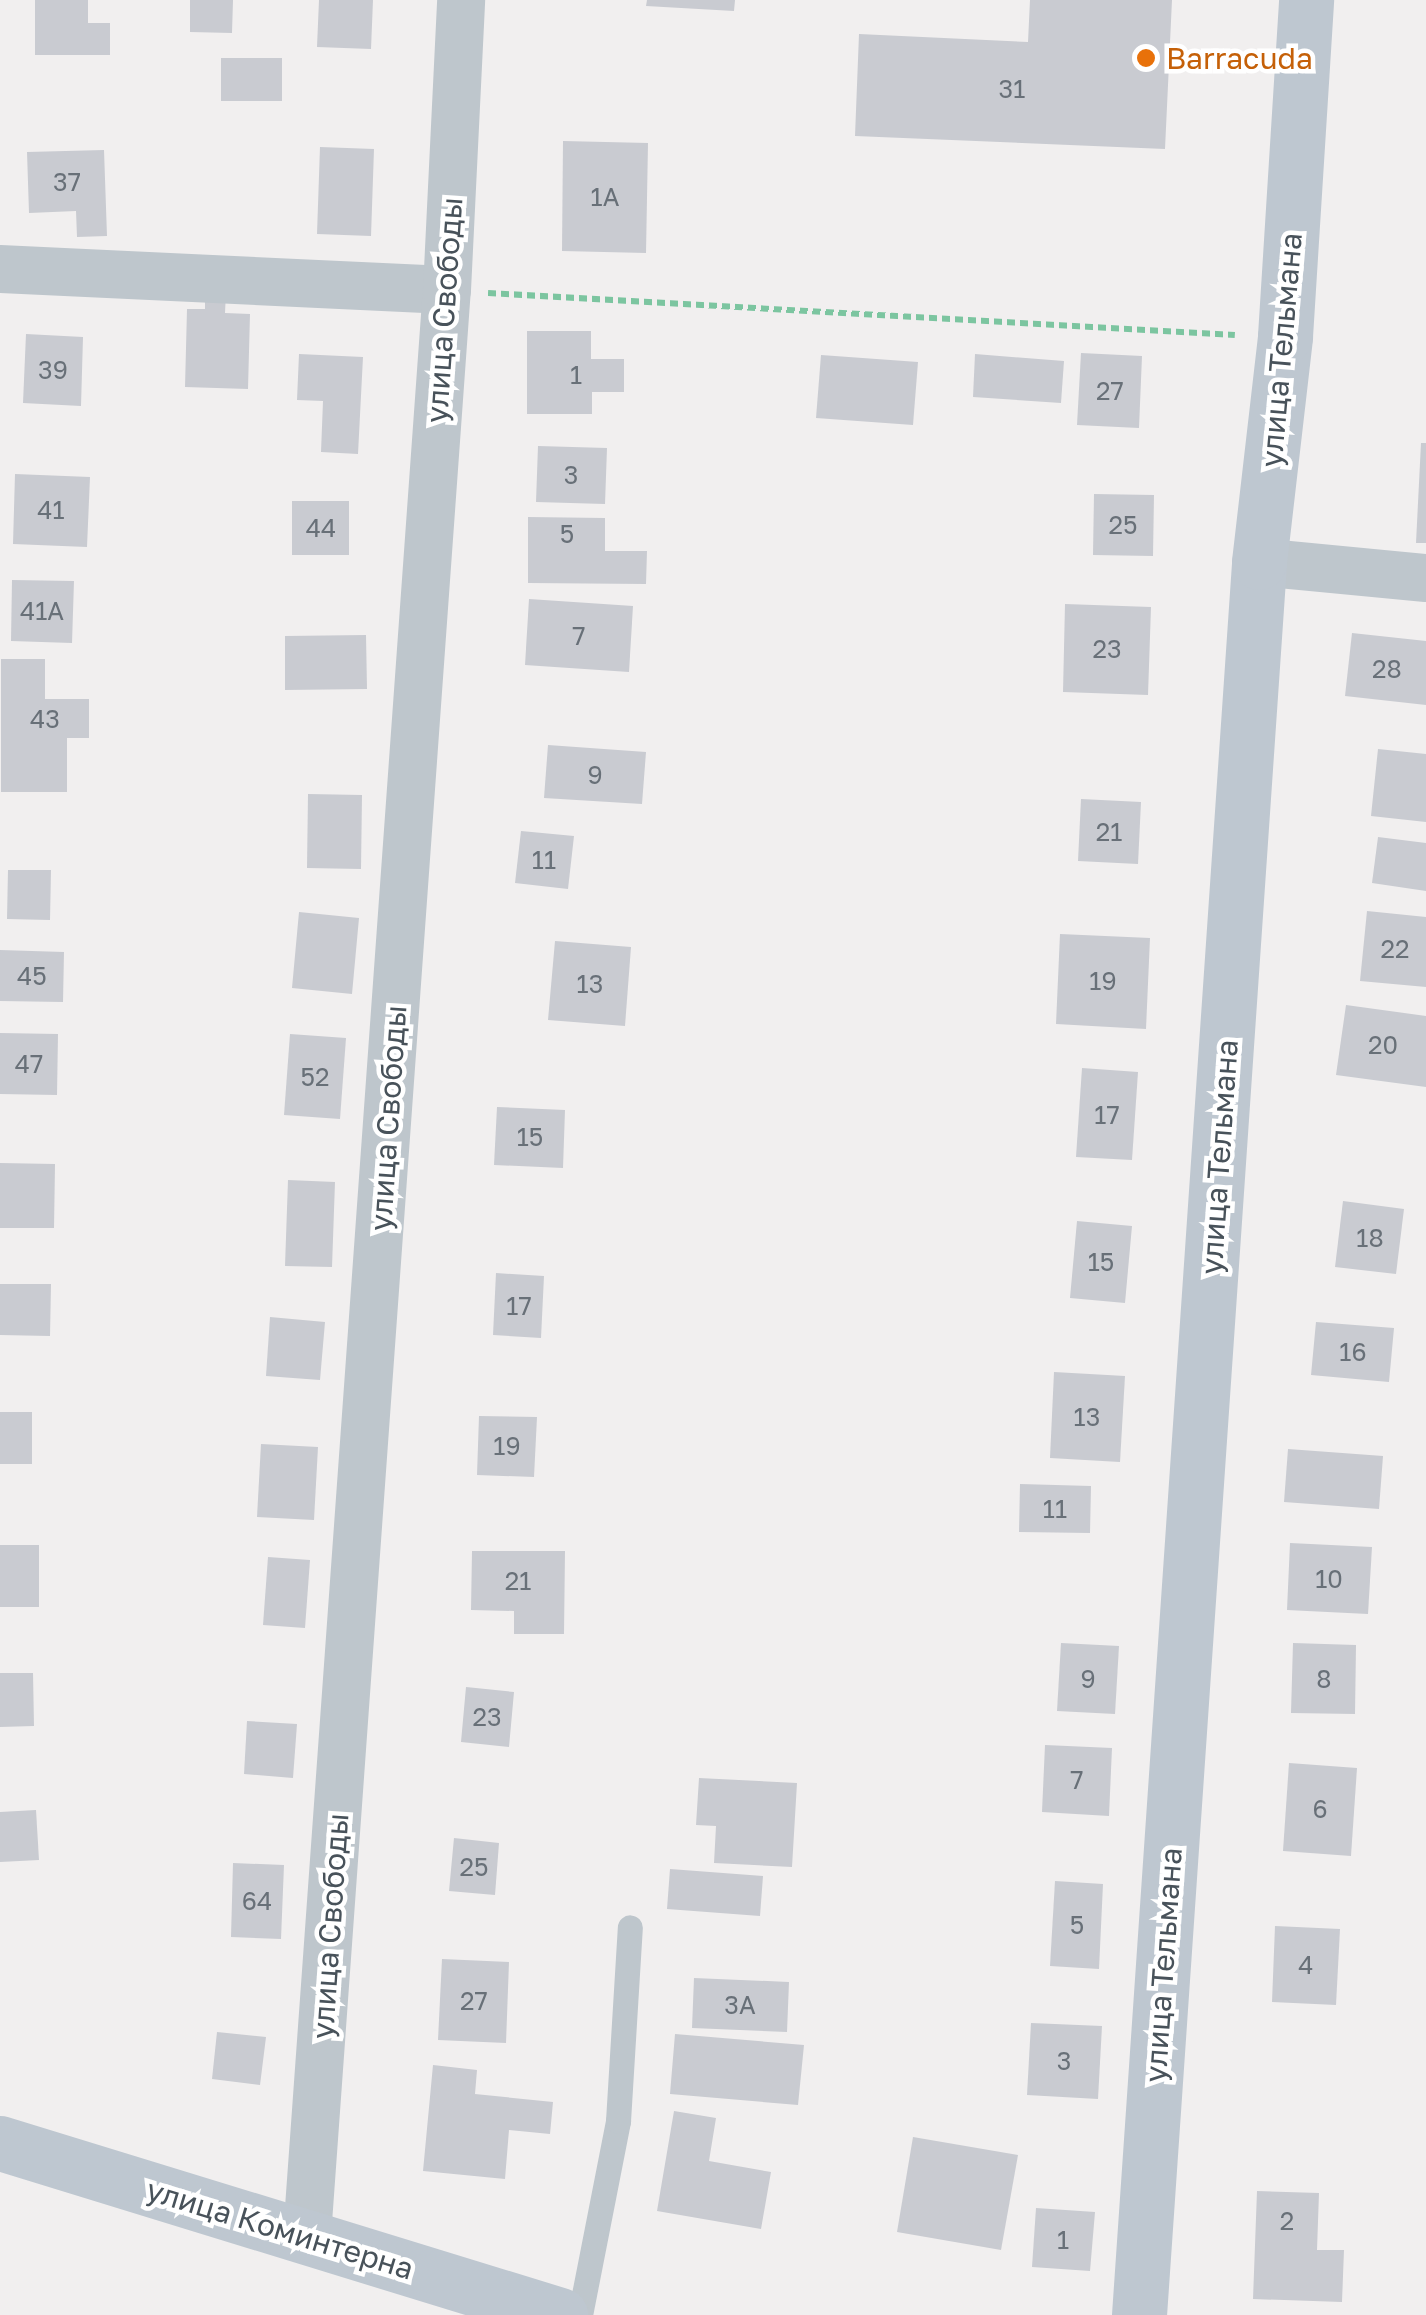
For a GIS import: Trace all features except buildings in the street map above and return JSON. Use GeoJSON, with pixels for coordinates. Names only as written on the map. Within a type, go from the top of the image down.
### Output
{"type":"FeatureCollection","features":[{"type":"Feature","properties":{"kind":"street","name":"улица Свободы"},"geometry":{"type":"LineString","coordinates":[[307,2236],[447,290],[461,0]]}},
{"type":"Feature","properties":{"kind":"street","name":"улица Тельмана"},"geometry":{"type":"LineString","coordinates":[[1139,2315],[1260,562],[1286,336],[1306,0]]}},
{"type":"Feature","properties":{"kind":"street"},"geometry":{"type":"LineString","coordinates":[[0,270],[447,290]]}},
{"type":"Feature","properties":{"kind":"street"},"geometry":{"type":"LineString","coordinates":[[1260,562],[1426,578]]}},
{"type":"Feature","properties":{"kind":"street","name":"улица Коминтерна"},"geometry":{"type":"LineString","coordinates":[[0,2143],[560,2315]]}},
{"type":"Feature","properties":{"kind":"lane"},"geometry":{"type":"LineString","coordinates":[[580,2315],[618,2121],[630,1927]]}},
{"type":"Feature","properties":{"kind":"path"},"geometry":{"type":"LineString","coordinates":[[447,290],[1286,336]]}},
{"type":"Feature","properties":{"kind":"place","name":"Barracuda"},"geometry":{"type":"Point","coordinates":[1146,58]}}]}
